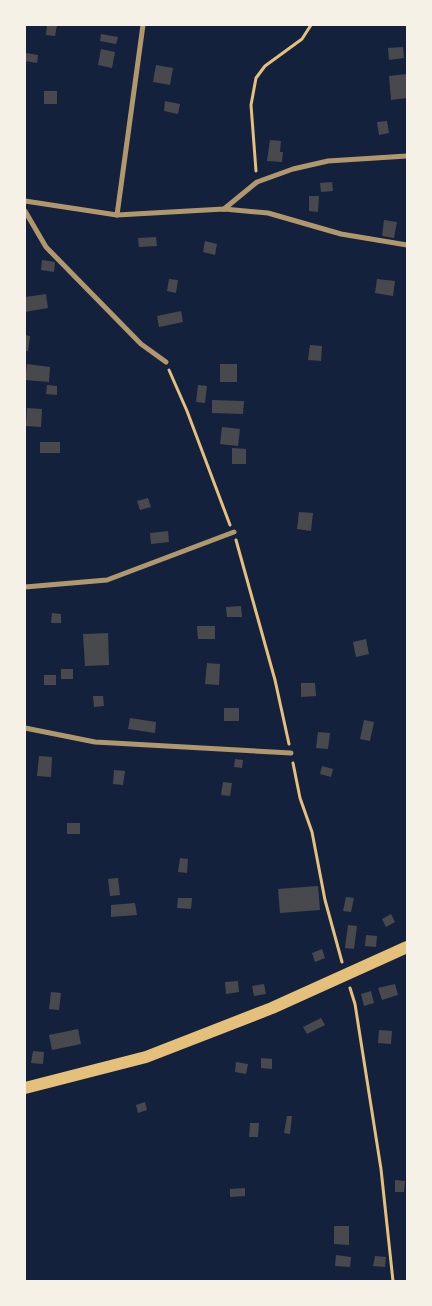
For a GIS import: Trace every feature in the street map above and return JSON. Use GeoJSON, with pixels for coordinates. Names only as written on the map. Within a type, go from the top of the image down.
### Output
{"type":"FeatureCollection","features":[{"type":"Feature","properties":{"kind":"highway"},"geometry":{"type":"LineString","coordinates":[[25,1088],[146,1057],[272,1008],[407,946]]}},
{"type":"Feature","properties":{"kind":"street"},"geometry":{"type":"LineString","coordinates":[[117,215],[143,25]]}},
{"type":"Feature","properties":{"kind":"street"},"geometry":{"type":"LineString","coordinates":[[224,209],[257,182],[293,169],[328,161],[407,156]]}},
{"type":"Feature","properties":{"kind":"street"},"geometry":{"type":"LineString","coordinates":[[25,201],[117,215],[224,209],[268,212],[341,234],[407,246]]}},
{"type":"Feature","properties":{"kind":"street"},"geometry":{"type":"LineString","coordinates":[[25,211],[46,246],[141,344],[166,362]]}},
{"type":"Feature","properties":{"kind":"street"},"geometry":{"type":"LineString","coordinates":[[25,587],[107,580],[234,532]]}},
{"type":"Feature","properties":{"kind":"street"},"geometry":{"type":"LineString","coordinates":[[25,728],[95,742],[291,753]]}},
{"type":"Feature","properties":{"kind":"path"},"geometry":{"type":"LineString","coordinates":[[257,182],[251,105],[256,78],[265,66],[302,39],[311,25]]}},
{"type":"Feature","properties":{"kind":"path"},"geometry":{"type":"LineString","coordinates":[[166,362],[234,532],[275,680],[300,798],[312,832],[324,900],[355,1004],[381,1169],[393,1281]]}},
{"type":"Feature","properties":{"kind":"building"},"geometry":{"type":"Polygon","coordinates":[[[47,25],[57,25],[55,36],[46,35],[47,25]]]}},
{"type":"Feature","properties":{"kind":"building"},"geometry":{"type":"Polygon","coordinates":[[[101,34],[118,37],[116,44],[100,41],[101,34]]]}},
{"type":"Feature","properties":{"kind":"building"},"geometry":{"type":"Polygon","coordinates":[[[403,47],[404,58],[389,60],[388,48],[403,47]]]}},
{"type":"Feature","properties":{"kind":"building"},"geometry":{"type":"Polygon","coordinates":[[[101,49],[115,52],[112,68],[98,65],[101,49]]]}},
{"type":"Feature","properties":{"kind":"building"},"geometry":{"type":"Polygon","coordinates":[[[25,53],[38,55],[37,63],[25,61],[25,53]]]}},
{"type":"Feature","properties":{"kind":"building"},"geometry":{"type":"Polygon","coordinates":[[[156,65],[173,68],[170,85],[153,82],[156,65]]]}},
{"type":"Feature","properties":{"kind":"building"},"geometry":{"type":"Polygon","coordinates":[[[407,74],[407,98],[391,100],[389,76],[407,74]]]}},
{"type":"Feature","properties":{"kind":"building"},"geometry":{"type":"Polygon","coordinates":[[[44,91],[57,91],[57,104],[44,104],[44,91]]]}},
{"type":"Feature","properties":{"kind":"building"},"geometry":{"type":"Polygon","coordinates":[[[165,101],[180,104],[178,114],[164,111],[165,101]]]}},
{"type":"Feature","properties":{"kind":"building"},"geometry":{"type":"Polygon","coordinates":[[[387,121],[389,133],[379,135],[377,122],[387,121]]]}},
{"type":"Feature","properties":{"kind":"building"},"geometry":{"type":"Polygon","coordinates":[[[270,140],[281,141],[280,152],[283,152],[282,162],[267,161],[270,140]]]}},
{"type":"Feature","properties":{"kind":"building"},"geometry":{"type":"Polygon","coordinates":[[[332,182],[333,191],[321,192],[320,183],[332,182]]]}},
{"type":"Feature","properties":{"kind":"building"},"geometry":{"type":"Polygon","coordinates":[[[309,196],[319,196],[318,212],[309,211],[309,196]]]}},
{"type":"Feature","properties":{"kind":"building"},"geometry":{"type":"Polygon","coordinates":[[[384,220],[397,222],[394,238],[382,236],[384,220]]]}},
{"type":"Feature","properties":{"kind":"building"},"geometry":{"type":"Polygon","coordinates":[[[156,237],[157,246],[139,247],[138,238],[156,237]]]}},
{"type":"Feature","properties":{"kind":"building"},"geometry":{"type":"Polygon","coordinates":[[[205,241],[217,244],[215,255],[203,252],[205,241]]]}},
{"type":"Feature","properties":{"kind":"building"},"geometry":{"type":"Polygon","coordinates":[[[42,260],[55,262],[54,272],[41,270],[42,260]]]}},
{"type":"Feature","properties":{"kind":"building"},"geometry":{"type":"Polygon","coordinates":[[[169,279],[178,280],[176,293],[167,291],[169,279]]]}},
{"type":"Feature","properties":{"kind":"building"},"geometry":{"type":"Polygon","coordinates":[[[377,279],[395,281],[393,296],[375,293],[377,279]]]}},
{"type":"Feature","properties":{"kind":"building"},"geometry":{"type":"Polygon","coordinates":[[[46,294],[48,308],[25,312],[25,297],[46,294]]]}},
{"type":"Feature","properties":{"kind":"building"},"geometry":{"type":"Polygon","coordinates":[[[181,311],[183,322],[159,327],[157,316],[181,311]]]}},
{"type":"Feature","properties":{"kind":"building"},"geometry":{"type":"Polygon","coordinates":[[[25,335],[30,336],[28,351],[25,351],[25,335]]]}},
{"type":"Feature","properties":{"kind":"building"},"geometry":{"type":"Polygon","coordinates":[[[310,345],[322,346],[321,361],[308,360],[310,345]]]}},
{"type":"Feature","properties":{"kind":"building"},"geometry":{"type":"Polygon","coordinates":[[[27,364],[50,367],[49,382],[25,380],[27,364]]]}},
{"type":"Feature","properties":{"kind":"building"},"geometry":{"type":"Polygon","coordinates":[[[220,364],[237,364],[237,382],[220,382],[220,364]]]}},
{"type":"Feature","properties":{"kind":"building"},"geometry":{"type":"Polygon","coordinates":[[[47,385],[57,386],[57,395],[46,394],[47,385]]]}},
{"type":"Feature","properties":{"kind":"building"},"geometry":{"type":"Polygon","coordinates":[[[198,385],[207,386],[205,403],[196,402],[198,385]]]}},
{"type":"Feature","properties":{"kind":"building"},"geometry":{"type":"Polygon","coordinates":[[[212,400],[244,401],[243,414],[212,413],[212,400]]]}},
{"type":"Feature","properties":{"kind":"building"},"geometry":{"type":"Polygon","coordinates":[[[27,408],[42,409],[41,427],[26,426],[27,408]]]}},
{"type":"Feature","properties":{"kind":"building"},"geometry":{"type":"Polygon","coordinates":[[[222,427],[240,429],[238,446],[220,444],[222,427]]]}},
{"type":"Feature","properties":{"kind":"building"},"geometry":{"type":"Polygon","coordinates":[[[40,442],[60,442],[60,453],[40,453],[40,442]]]}},
{"type":"Feature","properties":{"kind":"building"},"geometry":{"type":"Polygon","coordinates":[[[232,448],[246,449],[246,464],[232,464],[232,448]]]}},
{"type":"Feature","properties":{"kind":"building"},"geometry":{"type":"Polygon","coordinates":[[[148,498],[151,507],[140,510],[137,501],[148,498]]]}},
{"type":"Feature","properties":{"kind":"building"},"geometry":{"type":"Polygon","coordinates":[[[299,512],[313,513],[311,531],[297,529],[299,512]]]}},
{"type":"Feature","properties":{"kind":"building"},"geometry":{"type":"Polygon","coordinates":[[[168,531],[169,542],[151,544],[150,533],[168,531]]]}},
{"type":"Feature","properties":{"kind":"building"},"geometry":{"type":"Polygon","coordinates":[[[241,606],[242,617],[227,617],[226,607],[241,606]]]}},
{"type":"Feature","properties":{"kind":"building"},"geometry":{"type":"Polygon","coordinates":[[[52,613],[61,614],[61,623],[51,623],[52,613]]]}},
{"type":"Feature","properties":{"kind":"building"},"geometry":{"type":"Polygon","coordinates":[[[197,626],[215,626],[215,639],[198,639],[197,626]]]}},
{"type":"Feature","properties":{"kind":"building"},"geometry":{"type":"Polygon","coordinates":[[[108,633],[109,665],[85,666],[83,634],[108,633]]]}},
{"type":"Feature","properties":{"kind":"building"},"geometry":{"type":"Polygon","coordinates":[[[366,639],[369,654],[356,657],[353,642],[366,639]]]}},
{"type":"Feature","properties":{"kind":"building"},"geometry":{"type":"Polygon","coordinates":[[[207,663],[220,664],[219,685],[205,684],[207,663]]]}},
{"type":"Feature","properties":{"kind":"building"},"geometry":{"type":"Polygon","coordinates":[[[61,669],[73,669],[73,679],[61,679],[61,669]]]}},
{"type":"Feature","properties":{"kind":"building"},"geometry":{"type":"Polygon","coordinates":[[[44,675],[56,675],[56,685],[44,685],[44,675]]]}},
{"type":"Feature","properties":{"kind":"building"},"geometry":{"type":"Polygon","coordinates":[[[301,683],[315,683],[316,696],[301,697],[301,683]]]}},
{"type":"Feature","properties":{"kind":"building"},"geometry":{"type":"Polygon","coordinates":[[[93,696],[103,696],[104,706],[94,707],[93,696]]]}},
{"type":"Feature","properties":{"kind":"building"},"geometry":{"type":"Polygon","coordinates":[[[224,708],[239,708],[239,721],[224,721],[224,708]]]}},
{"type":"Feature","properties":{"kind":"building"},"geometry":{"type":"Polygon","coordinates":[[[130,718],[156,722],[155,733],[128,729],[130,718]]]}},
{"type":"Feature","properties":{"kind":"building"},"geometry":{"type":"Polygon","coordinates":[[[364,720],[374,722],[370,741],[360,739],[364,720]]]}},
{"type":"Feature","properties":{"kind":"building"},"geometry":{"type":"Polygon","coordinates":[[[318,732],[330,733],[328,749],[316,748],[318,732]]]}},
{"type":"Feature","properties":{"kind":"building"},"geometry":{"type":"Polygon","coordinates":[[[39,756],[52,757],[51,777],[37,776],[39,756]]]}},
{"type":"Feature","properties":{"kind":"building"},"geometry":{"type":"Polygon","coordinates":[[[235,759],[243,760],[242,768],[234,767],[235,759]]]}},
{"type":"Feature","properties":{"kind":"building"},"geometry":{"type":"Polygon","coordinates":[[[322,766],[333,769],[331,777],[320,774],[322,766]]]}},
{"type":"Feature","properties":{"kind":"building"},"geometry":{"type":"Polygon","coordinates":[[[114,770],[125,771],[123,785],[113,784],[114,770]]]}},
{"type":"Feature","properties":{"kind":"building"},"geometry":{"type":"Polygon","coordinates":[[[223,782],[232,783],[230,796],[221,795],[223,782]]]}},
{"type":"Feature","properties":{"kind":"building"},"geometry":{"type":"Polygon","coordinates":[[[67,823],[80,823],[80,834],[67,834],[67,823]]]}},
{"type":"Feature","properties":{"kind":"building"},"geometry":{"type":"Polygon","coordinates":[[[180,858],[188,859],[187,873],[178,872],[180,858]]]}},
{"type":"Feature","properties":{"kind":"building"},"geometry":{"type":"Polygon","coordinates":[[[118,878],[120,895],[110,896],[108,879],[118,878]]]}},
{"type":"Feature","properties":{"kind":"building"},"geometry":{"type":"Polygon","coordinates":[[[318,886],[320,910],[280,913],[278,889],[318,886]]]}},
{"type":"Feature","properties":{"kind":"building"},"geometry":{"type":"Polygon","coordinates":[[[346,897],[354,898],[351,912],[343,911],[346,897]]]}},
{"type":"Feature","properties":{"kind":"building"},"geometry":{"type":"Polygon","coordinates":[[[178,898],[192,898],[191,909],[177,908],[178,898]]]}},
{"type":"Feature","properties":{"kind":"building"},"geometry":{"type":"Polygon","coordinates":[[[135,903],[137,915],[111,917],[111,905],[135,903]]]}},
{"type":"Feature","properties":{"kind":"building"},"geometry":{"type":"Polygon","coordinates":[[[391,914],[395,922],[386,927],[382,919],[391,914]]]}},
{"type":"Feature","properties":{"kind":"building"},"geometry":{"type":"Polygon","coordinates":[[[348,925],[357,926],[354,949],[345,948],[348,925]]]}},
{"type":"Feature","properties":{"kind":"building"},"geometry":{"type":"Polygon","coordinates":[[[366,935],[377,936],[376,947],[365,946],[366,935]]]}},
{"type":"Feature","properties":{"kind":"building"},"geometry":{"type":"Polygon","coordinates":[[[322,949],[325,958],[315,962],[312,953],[322,949]]]}},
{"type":"Feature","properties":{"kind":"building"},"geometry":{"type":"Polygon","coordinates":[[[238,981],[239,992],[226,994],[225,982],[238,981]]]}},
{"type":"Feature","properties":{"kind":"building"},"geometry":{"type":"Polygon","coordinates":[[[264,984],[266,994],[254,996],[252,986],[264,984]]]}},
{"type":"Feature","properties":{"kind":"building"},"geometry":{"type":"Polygon","coordinates":[[[395,984],[398,995],[382,1000],[378,988],[395,984]]]}},
{"type":"Feature","properties":{"kind":"building"},"geometry":{"type":"Polygon","coordinates":[[[371,991],[374,1003],[364,1006],[361,994],[371,991]]]}},
{"type":"Feature","properties":{"kind":"building"},"geometry":{"type":"Polygon","coordinates":[[[51,992],[61,993],[59,1010],[49,1009],[51,992]]]}},
{"type":"Feature","properties":{"kind":"building"},"geometry":{"type":"Polygon","coordinates":[[[321,1018],[325,1025],[307,1034],[303,1027],[321,1018]]]}},
{"type":"Feature","properties":{"kind":"building"},"geometry":{"type":"Polygon","coordinates":[[[78,1029],[81,1044],[52,1050],[49,1035],[78,1029]]]}},
{"type":"Feature","properties":{"kind":"building"},"geometry":{"type":"Polygon","coordinates":[[[379,1030],[392,1031],[391,1044],[378,1043],[379,1030]]]}},
{"type":"Feature","properties":{"kind":"building"},"geometry":{"type":"Polygon","coordinates":[[[33,1051],[44,1052],[43,1064],[31,1063],[33,1051]]]}},
{"type":"Feature","properties":{"kind":"building"},"geometry":{"type":"Polygon","coordinates":[[[261,1058],[272,1059],[272,1069],[261,1068],[261,1058]]]}},
{"type":"Feature","properties":{"kind":"building"},"geometry":{"type":"Polygon","coordinates":[[[236,1062],[248,1064],[246,1074],[235,1072],[236,1062]]]}},
{"type":"Feature","properties":{"kind":"building"},"geometry":{"type":"Polygon","coordinates":[[[145,1102],[147,1110],[138,1113],[136,1105],[145,1102]]]}},
{"type":"Feature","properties":{"kind":"building"},"geometry":{"type":"Polygon","coordinates":[[[287,1116],[292,1116],[290,1134],[284,1133],[287,1116]]]}},
{"type":"Feature","properties":{"kind":"building"},"geometry":{"type":"Polygon","coordinates":[[[250,1123],[259,1123],[258,1137],[249,1137],[250,1123]]]}},
{"type":"Feature","properties":{"kind":"building"},"geometry":{"type":"Polygon","coordinates":[[[395,1180],[405,1181],[404,1192],[395,1192],[395,1180]]]}},
{"type":"Feature","properties":{"kind":"building"},"geometry":{"type":"Polygon","coordinates":[[[245,1188],[245,1196],[230,1197],[230,1189],[245,1188]]]}},
{"type":"Feature","properties":{"kind":"building"},"geometry":{"type":"Polygon","coordinates":[[[334,1226],[349,1226],[349,1245],[334,1244],[334,1226]]]}},
{"type":"Feature","properties":{"kind":"building"},"geometry":{"type":"Polygon","coordinates":[[[336,1255],[351,1257],[350,1267],[335,1266],[336,1255]]]}},
{"type":"Feature","properties":{"kind":"building"},"geometry":{"type":"Polygon","coordinates":[[[375,1256],[386,1257],[385,1267],[373,1266],[375,1256]]]}}]}
